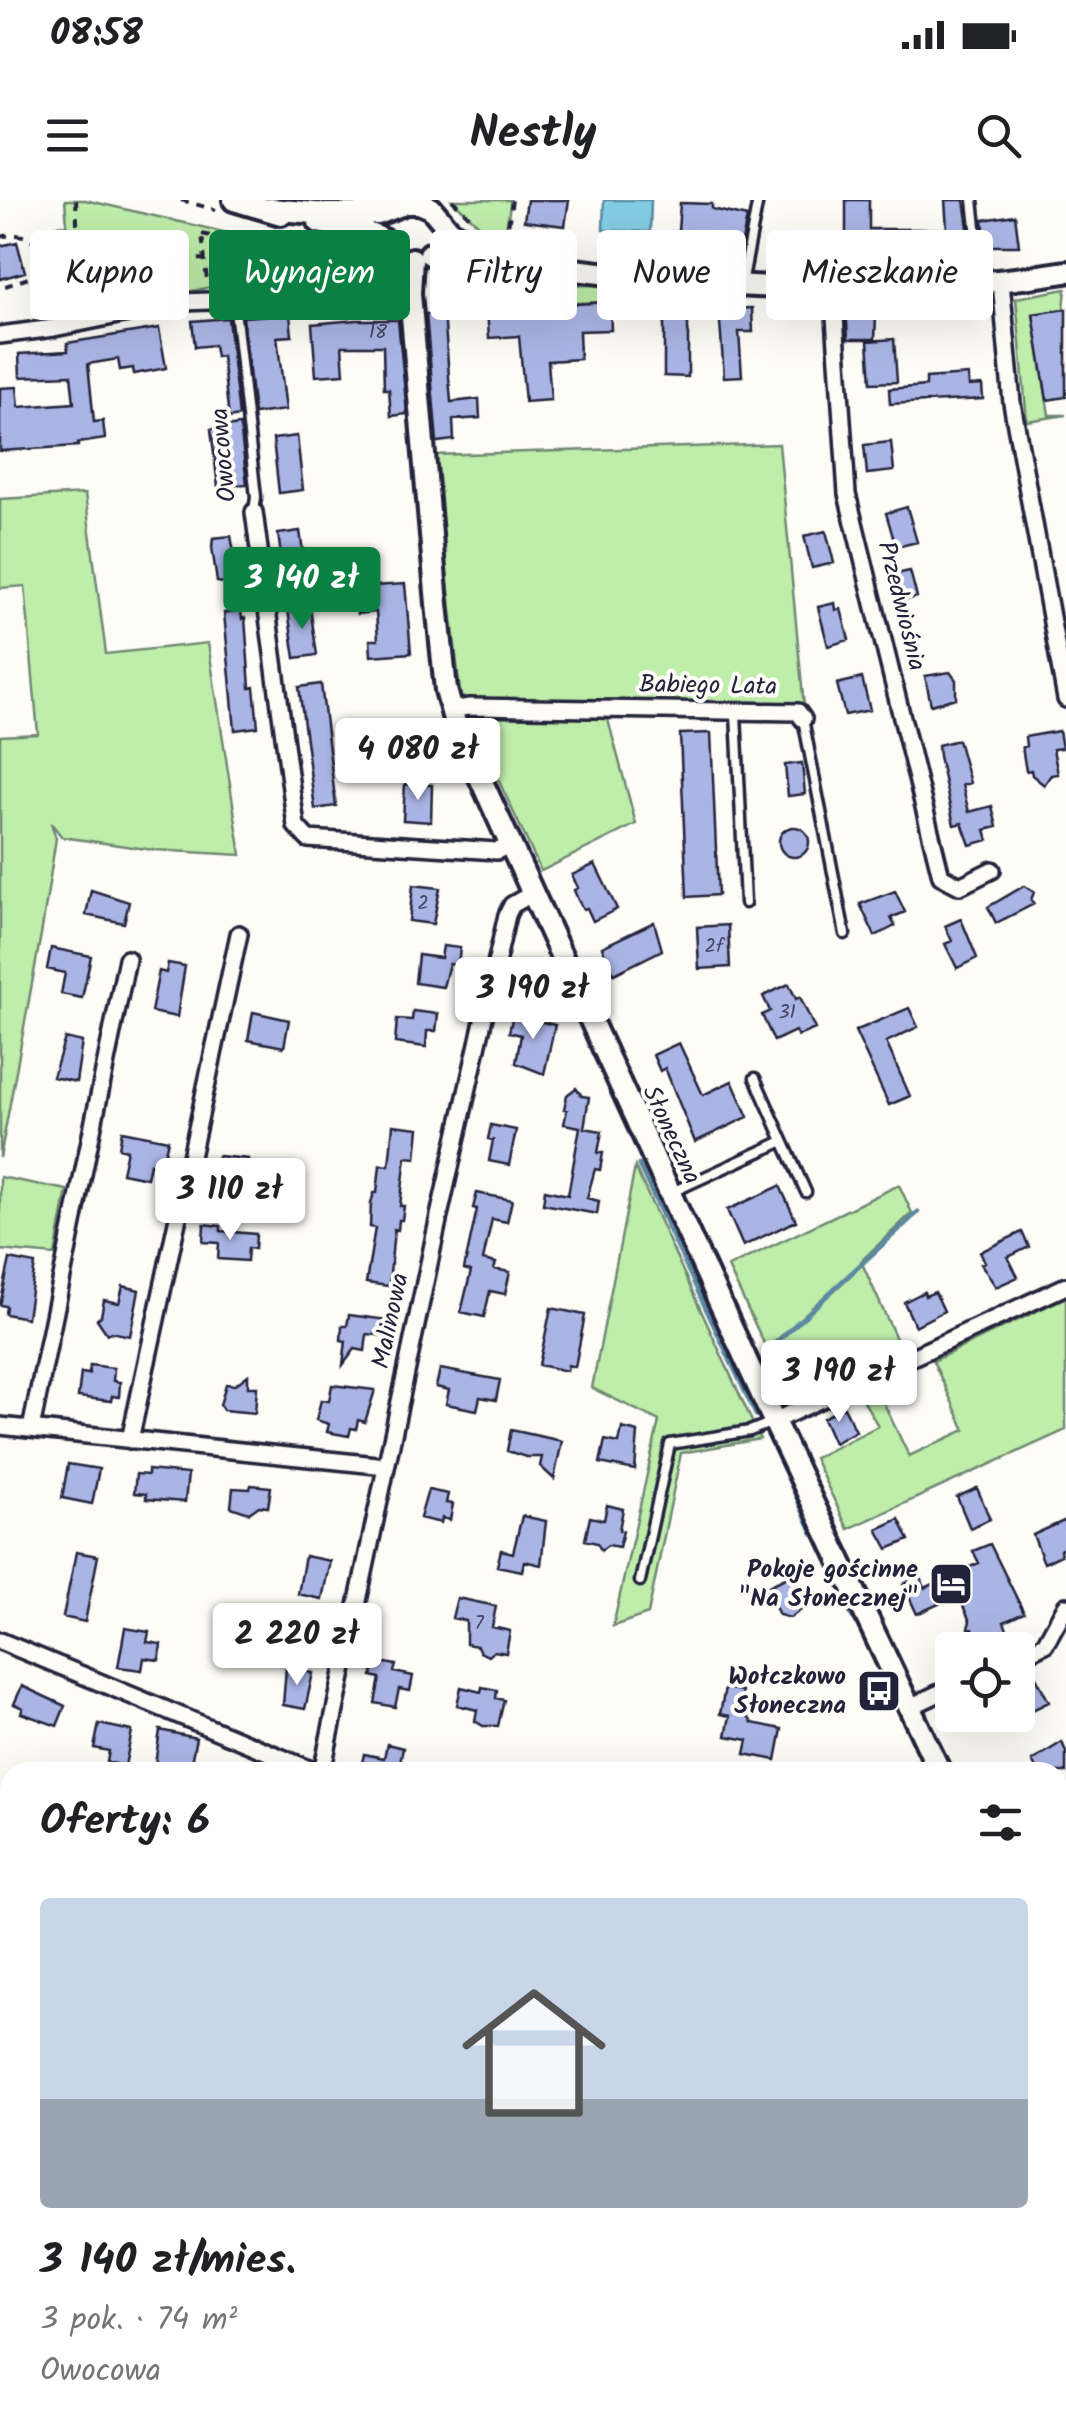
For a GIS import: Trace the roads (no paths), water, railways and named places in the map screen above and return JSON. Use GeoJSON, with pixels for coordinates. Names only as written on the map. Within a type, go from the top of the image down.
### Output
{"type":"FeatureCollection","features":[{"type":"Feature","properties":{"kind":"street"},"geometry":{"type":"LineString","coordinates":[[385,230],[404,204]]}},
{"type":"Feature","properties":{"kind":"street"},"geometry":{"type":"LineString","coordinates":[[225,205],[326,214],[378,214],[404,204],[428,206],[449,230]]}},
{"type":"Feature","properties":{"kind":"street"},"geometry":{"type":"LineString","coordinates":[[270,209],[350,230]]}},
{"type":"Feature","properties":{"kind":"street"},"geometry":{"type":"LineString","coordinates":[[421,256],[440,240],[441,222]]}},
{"type":"Feature","properties":{"kind":"street"},"geometry":{"type":"LineString","coordinates":[[410,255],[430,256]]}},
{"type":"Feature","properties":{"kind":"street","name":"Słoneczna"},"geometry":{"type":"LineString","coordinates":[[421,256],[415,293],[437,604],[452,710],[463,744],[935,1762]]}},
{"type":"Feature","properties":{"kind":"street"},"geometry":{"type":"LineString","coordinates":[[993,283],[1066,272]]}},
{"type":"Feature","properties":{"kind":"street"},"geometry":{"type":"LineString","coordinates":[[410,293],[415,293]]}},
{"type":"Feature","properties":{"kind":"street"},"geometry":{"type":"LineString","coordinates":[[993,294],[1066,699]]}},
{"type":"Feature","properties":{"kind":"street"},"geometry":{"type":"LineString","coordinates":[[0,335],[168,304],[209,302]]}},
{"type":"Feature","properties":{"kind":"street","name":"Przedwiośnia"},"geometry":{"type":"LineString","coordinates":[[834,320],[847,494],[941,876],[960,886],[992,870]]}},
{"type":"Feature","properties":{"kind":"street","name":"Owocowa"},"geometry":{"type":"LineString","coordinates":[[254,512],[296,826],[308,839],[496,851],[510,844]]}},
{"type":"Feature","properties":{"kind":"street","name":"Babiego Lata"},"geometry":{"type":"LineString","coordinates":[[452,710],[468,707],[798,712],[803,719]]}},
{"type":"Feature","properties":{"kind":"street","name":"Malinowa"},"geometry":{"type":"LineString","coordinates":[[321,1762],[507,915],[512,905],[532,894]]}},
{"type":"Feature","properties":{"kind":"street"},"geometry":{"type":"LineString","coordinates":[[130,1440],[239,934]]}},
{"type":"Feature","properties":{"kind":"street"},"geometry":{"type":"LineString","coordinates":[[31,1429],[127,958]]}},
{"type":"Feature","properties":{"kind":"street"},"geometry":{"type":"LineString","coordinates":[[774,1421],[1066,1286]]}},
{"type":"Feature","properties":{"kind":"street"},"geometry":{"type":"LineString","coordinates":[[0,1426],[386,1466]]}},
{"type":"Feature","properties":{"kind":"street"},"geometry":{"type":"LineString","coordinates":[[1035,1649],[1046,1644],[1066,1606]]}},
{"type":"Feature","properties":{"kind":"street"},"geometry":{"type":"LineString","coordinates":[[0,1642],[294,1762]]}},
{"type":"Feature","properties":{"kind":"street"},"geometry":{"type":"LineString","coordinates":[[910,1707],[935,1695]]}},
{"type":"Feature","properties":{"kind":"lane"},"geometry":{"type":"LineString","coordinates":[[746,252],[758,200]]}},
{"type":"Feature","properties":{"kind":"lane"},"geometry":{"type":"LineString","coordinates":[[973,200],[980,230]]}},
{"type":"Feature","properties":{"kind":"lane","name":"Owocowa"},"geometry":{"type":"LineString","coordinates":[[236,320],[256,497],[254,512]]}},
{"type":"Feature","properties":{"kind":"lane"},"geometry":{"type":"LineString","coordinates":[[736,711],[745,903]]}},
{"type":"Feature","properties":{"kind":"lane","name":"Babiego Lata"},"geometry":{"type":"LineString","coordinates":[[803,719],[844,934]]}},
{"type":"Feature","properties":{"kind":"lane"},"geometry":{"type":"LineString","coordinates":[[754,1078],[806,1192]]}},
{"type":"Feature","properties":{"kind":"lane"},"geometry":{"type":"LineString","coordinates":[[670,1192],[783,1141]]}},
{"type":"Feature","properties":{"kind":"lane"},"geometry":{"type":"LineString","coordinates":[[640,1581],[670,1444],[750,1431],[774,1421]]}},
{"type":"Feature","properties":{"kind":"water"},"geometry":{"type":"Polygon","coordinates":[[[604,200],[651,200],[650,230],[603,230],[604,200]]]}},
{"type":"Feature","properties":{"kind":"waterway"},"geometry":{"type":"LineString","coordinates":[[639,1165],[756,1415]]}},
{"type":"Feature","properties":{"kind":"waterway"},"geometry":{"type":"LineString","coordinates":[[773,1345],[918,1212],[914,1216]]}},
{"type":"Feature","properties":{"kind":"waterway"},"geometry":{"type":"LineString","coordinates":[[772,1443],[813,1533]]}},
{"type":"Feature","properties":{"kind":"waterway"},"geometry":{"type":"LineString","coordinates":[[848,1608],[853,1618]]}},
{"type":"Feature","properties":{"kind":"place","name":"Pokoje gościnne \"Na Słonecznej\""},"geometry":{"type":"Point","coordinates":[951,1584]}},
{"type":"Feature","properties":{"kind":"place","name":"Wołczkowo Słoneczna"},"geometry":{"type":"Point","coordinates":[879,1691]}}]}
